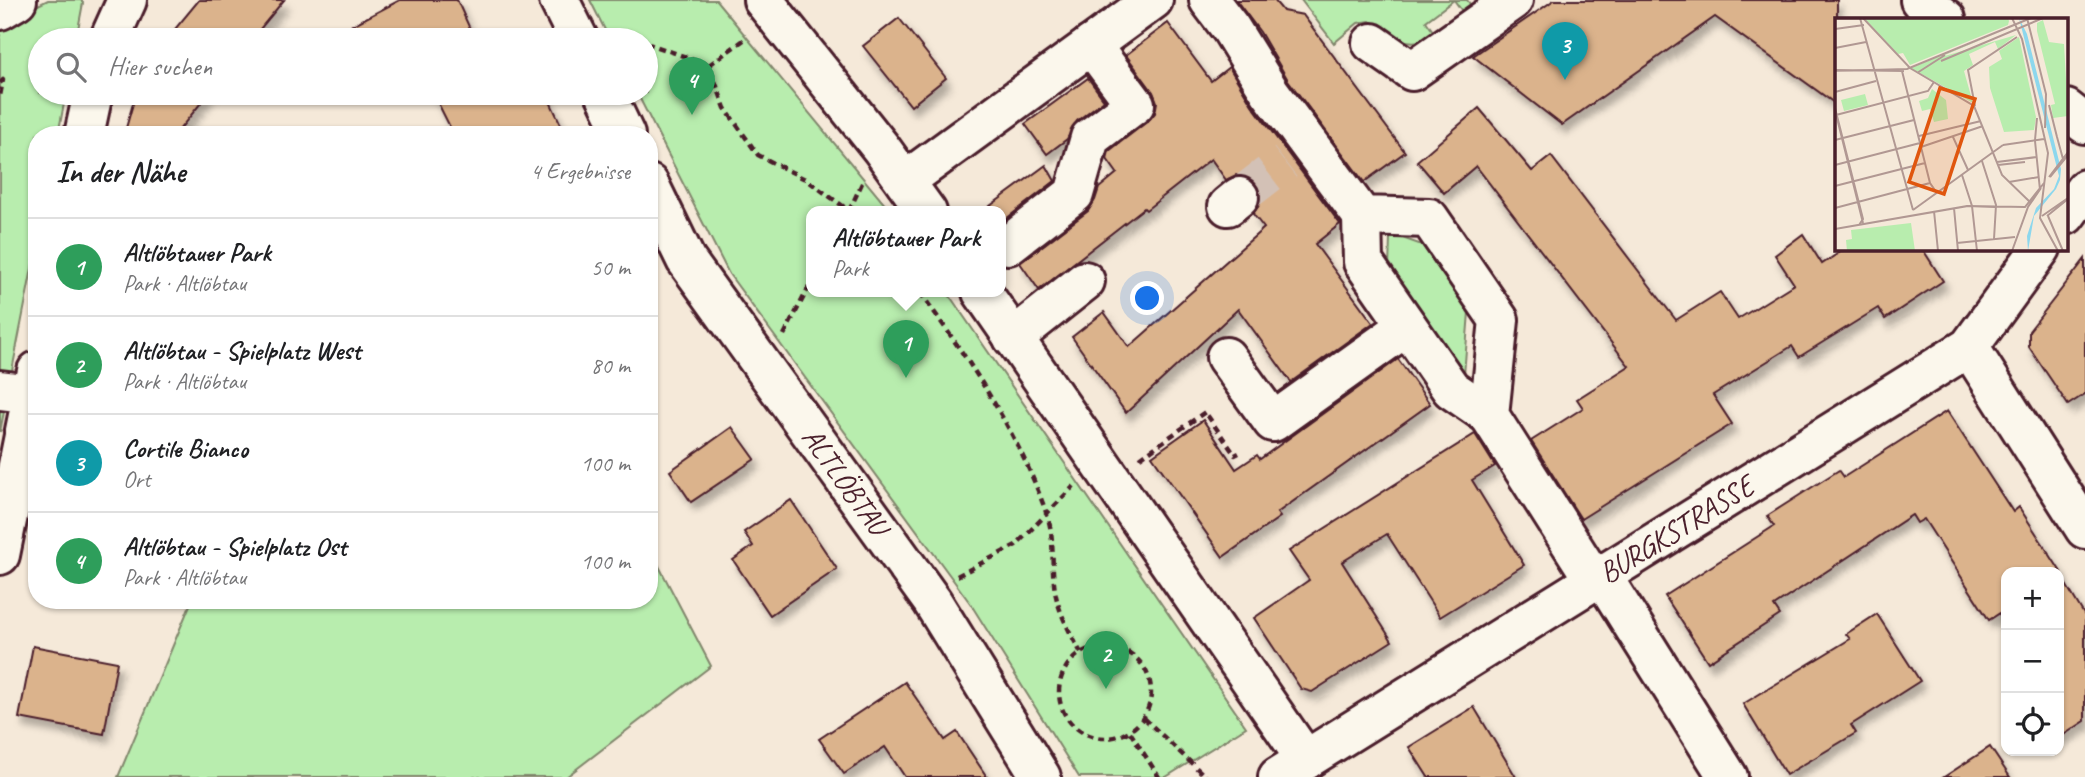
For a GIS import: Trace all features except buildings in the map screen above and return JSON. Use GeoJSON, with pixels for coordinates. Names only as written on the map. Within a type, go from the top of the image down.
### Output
{"type":"FeatureCollection","features":[{"type":"Feature","properties":{"kind":"street"},"geometry":{"type":"LineString","coordinates":[[0,10],[17,0]]}},
{"type":"Feature","properties":{"kind":"street"},"geometry":{"type":"LineString","coordinates":[[114,28],[127,0]]}},
{"type":"Feature","properties":{"kind":"street"},"geometry":{"type":"LineString","coordinates":[[559,0],[573,28]]}},
{"type":"Feature","properties":{"kind":"street"},"geometry":{"type":"LineString","coordinates":[[905,181],[1153,0]]}},
{"type":"Feature","properties":{"kind":"street"},"geometry":{"type":"LineString","coordinates":[[1209,0],[1231,29],[1270,92],[1296,152],[1362,216],[1429,218],[1499,320],[1489,415]]}},
{"type":"Feature","properties":{"kind":"street"},"geometry":{"type":"LineString","coordinates":[[1372,43],[1412,72],[1513,0]]}},
{"type":"Feature","properties":{"kind":"street"},"geometry":{"type":"LineString","coordinates":[[1920,0],[1945,18]]}},
{"type":"Feature","properties":{"kind":"street"},"geometry":{"type":"LineString","coordinates":[[1947,18],[1961,0]]}},
{"type":"Feature","properties":{"kind":"street"},"geometry":{"type":"LineString","coordinates":[[758,17],[905,181],[923,206]]}},
{"type":"Feature","properties":{"kind":"street"},"geometry":{"type":"LineString","coordinates":[[1008,245],[1074,194],[1090,138],[1135,104],[1091,45]]}},
{"type":"Feature","properties":{"kind":"street"},"geometry":{"type":"LineString","coordinates":[[87,126],[91,105]]}},
{"type":"Feature","properties":{"kind":"street"},"geometry":{"type":"LineString","coordinates":[[611,105],[621,126]]}},
{"type":"Feature","properties":{"kind":"street"},"geometry":{"type":"LineString","coordinates":[[2068,111],[2085,124]]}},
{"type":"Feature","properties":{"kind":"street"},"geometry":{"type":"LineString","coordinates":[[2068,212],[2085,188]]}},
{"type":"Feature","properties":{"kind":"street","name":"ALTLÖBTAU"},"geometry":{"type":"LineString","coordinates":[[658,202],[686,260],[932,601],[1041,777]]}},
{"type":"Feature","properties":{"kind":"street"},"geometry":{"type":"LineString","coordinates":[[1362,216],[1363,262],[1451,389],[1489,415],[1728,777]]}},
{"type":"Feature","properties":{"kind":"street","name":"BURGKSTRASSE"},"geometry":{"type":"LineString","coordinates":[[1292,768],[1969,346],[2040,250]]}},
{"type":"Feature","properties":{"kind":"street"},"geometry":{"type":"LineString","coordinates":[[1013,338],[1085,281]]}},
{"type":"Feature","properties":{"kind":"street"},"geometry":{"type":"LineString","coordinates":[[985,297],[1111,479],[1292,768]]}},
{"type":"Feature","properties":{"kind":"street"},"geometry":{"type":"LineString","coordinates":[[1226,357],[1273,422],[1407,326]]}},
{"type":"Feature","properties":{"kind":"street"},"geometry":{"type":"LineString","coordinates":[[1969,346],[2085,529]]}},
{"type":"Feature","properties":{"kind":"street"},"geometry":{"type":"LineString","coordinates":[[0,555],[23,385]]}},
{"type":"Feature","properties":{"kind":"path"},"geometry":{"type":"LineString","coordinates":[[709,65],[758,17]]}},
{"type":"Feature","properties":{"kind":"path"},"geometry":{"type":"LineString","coordinates":[[658,47],[709,65],[726,108],[758,155],[807,180],[843,206]]}},
{"type":"Feature","properties":{"kind":"path"},"geometry":{"type":"LineString","coordinates":[[0,83],[3,80],[0,96]]}},
{"type":"Feature","properties":{"kind":"path"},"geometry":{"type":"LineString","coordinates":[[852,206],[861,185]]}},
{"type":"Feature","properties":{"kind":"path"},"geometry":{"type":"LineString","coordinates":[[766,371],[806,293]]}},
{"type":"Feature","properties":{"kind":"path"},"geometry":{"type":"LineString","coordinates":[[924,297],[960,348],[1021,449],[1054,539],[1054,585],[1065,626],[1081,653]]}},
{"type":"Feature","properties":{"kind":"path"},"geometry":{"type":"LineString","coordinates":[[1111,479],[1205,412],[1235,455],[1239,453]]}},
{"type":"Feature","properties":{"kind":"path"},"geometry":{"type":"LineString","coordinates":[[961,572],[1016,545],[1070,491]]}},
{"type":"Feature","properties":{"kind":"path"},"geometry":{"type":"LineString","coordinates":[[1111,646],[1126,651],[1139,660],[1152,688],[1151,704],[1144,718],[1130,732],[1116,738],[1094,737],[1075,728],[1066,717],[1060,703],[1062,674],[1070,662],[1081,653],[1096,647],[1111,646]]}},
{"type":"Feature","properties":{"kind":"path"},"geometry":{"type":"LineString","coordinates":[[1144,718],[1206,777]]}},
{"type":"Feature","properties":{"kind":"path"},"geometry":{"type":"LineString","coordinates":[[1130,732],[1159,777]]}},
{"type":"Feature","properties":{"kind":"green space"},"geometry":{"type":"Polygon","coordinates":[[[48,0],[81,0],[83,3],[78,28],[28,28],[28,105],[64,105],[60,126],[28,126],[28,289],[0,432],[0,24],[48,0]]]}},
{"type":"Feature","properties":{"kind":"green space"},"geometry":{"type":"Polygon","coordinates":[[[590,0],[716,0],[886,206],[806,206],[806,297],[950,297],[1246,727],[1166,777],[1079,777],[970,603],[729,274],[658,134],[658,126],[654,126],[643,105],[658,105],[658,28],[604,28],[590,0]]]}},
{"type":"Feature","properties":{"kind":"green space"},"geometry":{"type":"Polygon","coordinates":[[[1301,0],[1454,0],[1426,21],[1437,37],[1409,42],[1394,37],[1370,21],[1358,23],[1334,43],[1301,0]]]}},
{"type":"Feature","properties":{"kind":"green space"},"geometry":{"type":"Polygon","coordinates":[[[1454,0],[1467,0],[1476,12],[1467,18],[1454,0]]]}},
{"type":"Feature","properties":{"kind":"green space"},"geometry":{"type":"Polygon","coordinates":[[[1394,235],[1422,245],[1469,312],[1464,375],[1389,269],[1390,238],[1394,235]]]}},
{"type":"Feature","properties":{"kind":"green space"},"geometry":{"type":"Polygon","coordinates":[[[658,564],[711,666],[566,777],[118,777],[188,609],[658,609],[658,564]]]}},
{"type":"Feature","properties":{"kind":"tunnel"},"geometry":{"type":"LineString","coordinates":[[1239,197],[1285,162]]}},
{"type":"Feature","properties":{"kind":"place","name":"Cortile Bianco"},"geometry":{"type":"Point","coordinates":[1565,80]}},
{"type":"Feature","properties":{"kind":"place","name":"Altlöbtau - Spielplatz Ost"},"geometry":{"type":"Point","coordinates":[692,115]}},
{"type":"Feature","properties":{"kind":"place","name":"Altlöbtauer Park"},"geometry":{"type":"Point","coordinates":[906,378]}},
{"type":"Feature","properties":{"kind":"place","name":"Altlöbtau - Spielplatz West"},"geometry":{"type":"Point","coordinates":[1106,689]}}]}
